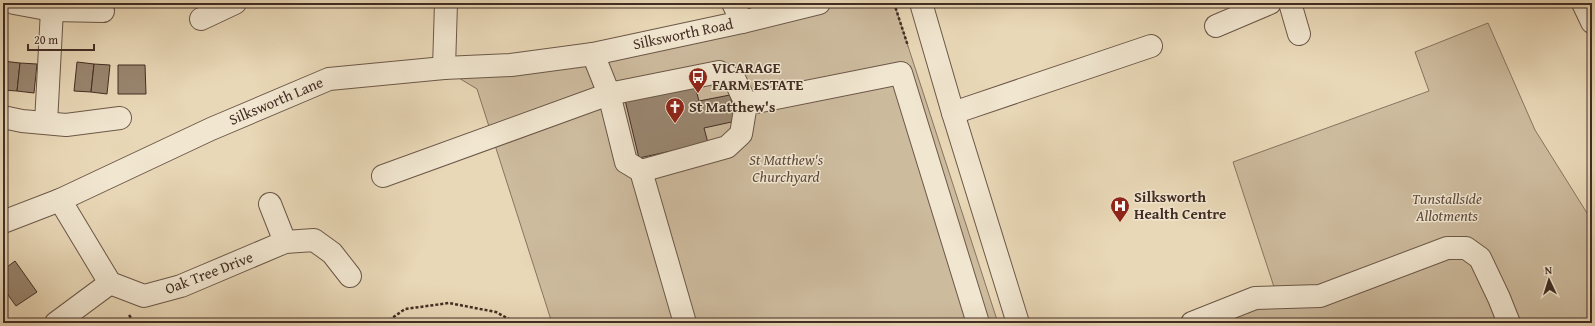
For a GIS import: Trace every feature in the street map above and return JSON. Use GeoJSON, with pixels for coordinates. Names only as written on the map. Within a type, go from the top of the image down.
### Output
{"type":"FeatureCollection","features":[{"type":"Feature","properties":{"kind":"street"},"geometry":{"type":"LineString","coordinates":[[14,3],[52,10],[103,11]]}},
{"type":"Feature","properties":{"kind":"street"},"geometry":{"type":"LineString","coordinates":[[201,19],[235,3]]}},
{"type":"Feature","properties":{"kind":"street"},"geometry":{"type":"LineString","coordinates":[[444,68],[446,3]]}},
{"type":"Feature","properties":{"kind":"street","name":"Silksworth Road"},"geometry":{"type":"LineString","coordinates":[[593,54],[738,12],[819,3]]}},
{"type":"Feature","properties":{"kind":"street"},"geometry":{"type":"LineString","coordinates":[[921,3],[953,113],[1018,323]]}},
{"type":"Feature","properties":{"kind":"street"},"geometry":{"type":"LineString","coordinates":[[1216,26],[1270,3]]}},
{"type":"Feature","properties":{"kind":"street"},"geometry":{"type":"LineString","coordinates":[[1290,3],[1299,34]]}},
{"type":"Feature","properties":{"kind":"street"},"geometry":{"type":"LineString","coordinates":[[1583,3],[1592,22]]}},
{"type":"Feature","properties":{"kind":"street"},"geometry":{"type":"LineString","coordinates":[[46,123],[52,10]]}},
{"type":"Feature","properties":{"kind":"street"},"geometry":{"type":"LineString","coordinates":[[953,113],[1150,46]]}},
{"type":"Feature","properties":{"kind":"street"},"geometry":{"type":"LineString","coordinates":[[593,54],[609,94],[626,162],[640,171],[685,323]]}},
{"type":"Feature","properties":{"kind":"street","name":"Silksworth Lane"},"geometry":{"type":"LineString","coordinates":[[3,222],[60,200],[211,128],[329,79],[444,68],[511,65],[593,54]]}},
{"type":"Feature","properties":{"kind":"street"},"geometry":{"type":"LineString","coordinates":[[384,176],[609,94],[719,72],[735,80],[746,104],[741,134],[727,147],[640,171]]}},
{"type":"Feature","properties":{"kind":"street"},"geometry":{"type":"LineString","coordinates":[[746,104],[901,73],[978,323]]}},
{"type":"Feature","properties":{"kind":"street"},"geometry":{"type":"LineString","coordinates":[[3,117],[22,121],[66,125],[120,118]]}},
{"type":"Feature","properties":{"kind":"street"},"geometry":{"type":"LineString","coordinates":[[56,323],[110,283],[60,200]]}},
{"type":"Feature","properties":{"kind":"street"},"geometry":{"type":"LineString","coordinates":[[270,204],[285,242]]}},
{"type":"Feature","properties":{"kind":"street","name":"Oak Tree Drive"},"geometry":{"type":"LineString","coordinates":[[110,283],[144,296],[181,286],[285,242],[314,240],[332,253],[350,276]]}},
{"type":"Feature","properties":{"kind":"street"},"geometry":{"type":"LineString","coordinates":[[1192,323],[1255,298],[1320,296],[1447,248],[1466,248],[1480,258],[1509,323]]}},
{"type":"Feature","properties":{"kind":"path"},"geometry":{"type":"LineString","coordinates":[[385,323],[405,309],[449,303],[496,312],[516,323]]}},
{"type":"Feature","properties":{"kind":"green space","name":"St Matthew's Churchyard"},"geometry":{"type":"Polygon","coordinates":[[[819,3],[894,3],[998,323],[552,323],[477,89],[444,69],[511,65],[819,3]]]}},
{"type":"Feature","properties":{"kind":"green space","name":"Tunstallside Allotments"},"geometry":{"type":"Polygon","coordinates":[[[1488,23],[1535,130],[1592,221],[1592,323],[1209,323],[1277,296],[1233,162],[1429,91],[1415,52],[1488,23]]]}},
{"type":"Feature","properties":{"kind":"building"},"geometry":{"type":"Polygon","coordinates":[[[3,61],[20,63],[17,91],[3,90],[3,61]]]}},
{"type":"Feature","properties":{"kind":"building"},"geometry":{"type":"Polygon","coordinates":[[[77,62],[94,64],[91,92],[74,91],[77,62]]]}},
{"type":"Feature","properties":{"kind":"building"},"geometry":{"type":"Polygon","coordinates":[[[20,63],[37,64],[34,93],[17,91],[20,63]]]}},
{"type":"Feature","properties":{"kind":"building"},"geometry":{"type":"Polygon","coordinates":[[[94,64],[110,65],[107,94],[91,92],[94,64]]]}},
{"type":"Feature","properties":{"kind":"building"},"geometry":{"type":"Polygon","coordinates":[[[118,65],[145,65],[146,94],[118,94],[118,65]]]}},
{"type":"Feature","properties":{"kind":"building","name":"St Matthew's"},"geometry":{"type":"Polygon","coordinates":[[[695,86],[699,101],[730,95],[736,121],[704,128],[708,143],[639,158],[625,100],[695,86]]]}},
{"type":"Feature","properties":{"kind":"building"},"geometry":{"type":"Polygon","coordinates":[[[15,261],[37,292],[16,306],[3,288],[3,270],[15,261]]]}},
{"type":"Feature","properties":{"kind":"place","name":"VICARAGE FARM ESTATE"},"geometry":{"type":"Point","coordinates":[698,94]}},
{"type":"Feature","properties":{"kind":"place","name":"St Matthew's"},"geometry":{"type":"Point","coordinates":[675,124]}},
{"type":"Feature","properties":{"kind":"place","name":"Silksworth Health Centre"},"geometry":{"type":"Point","coordinates":[1120,223]}}]}
